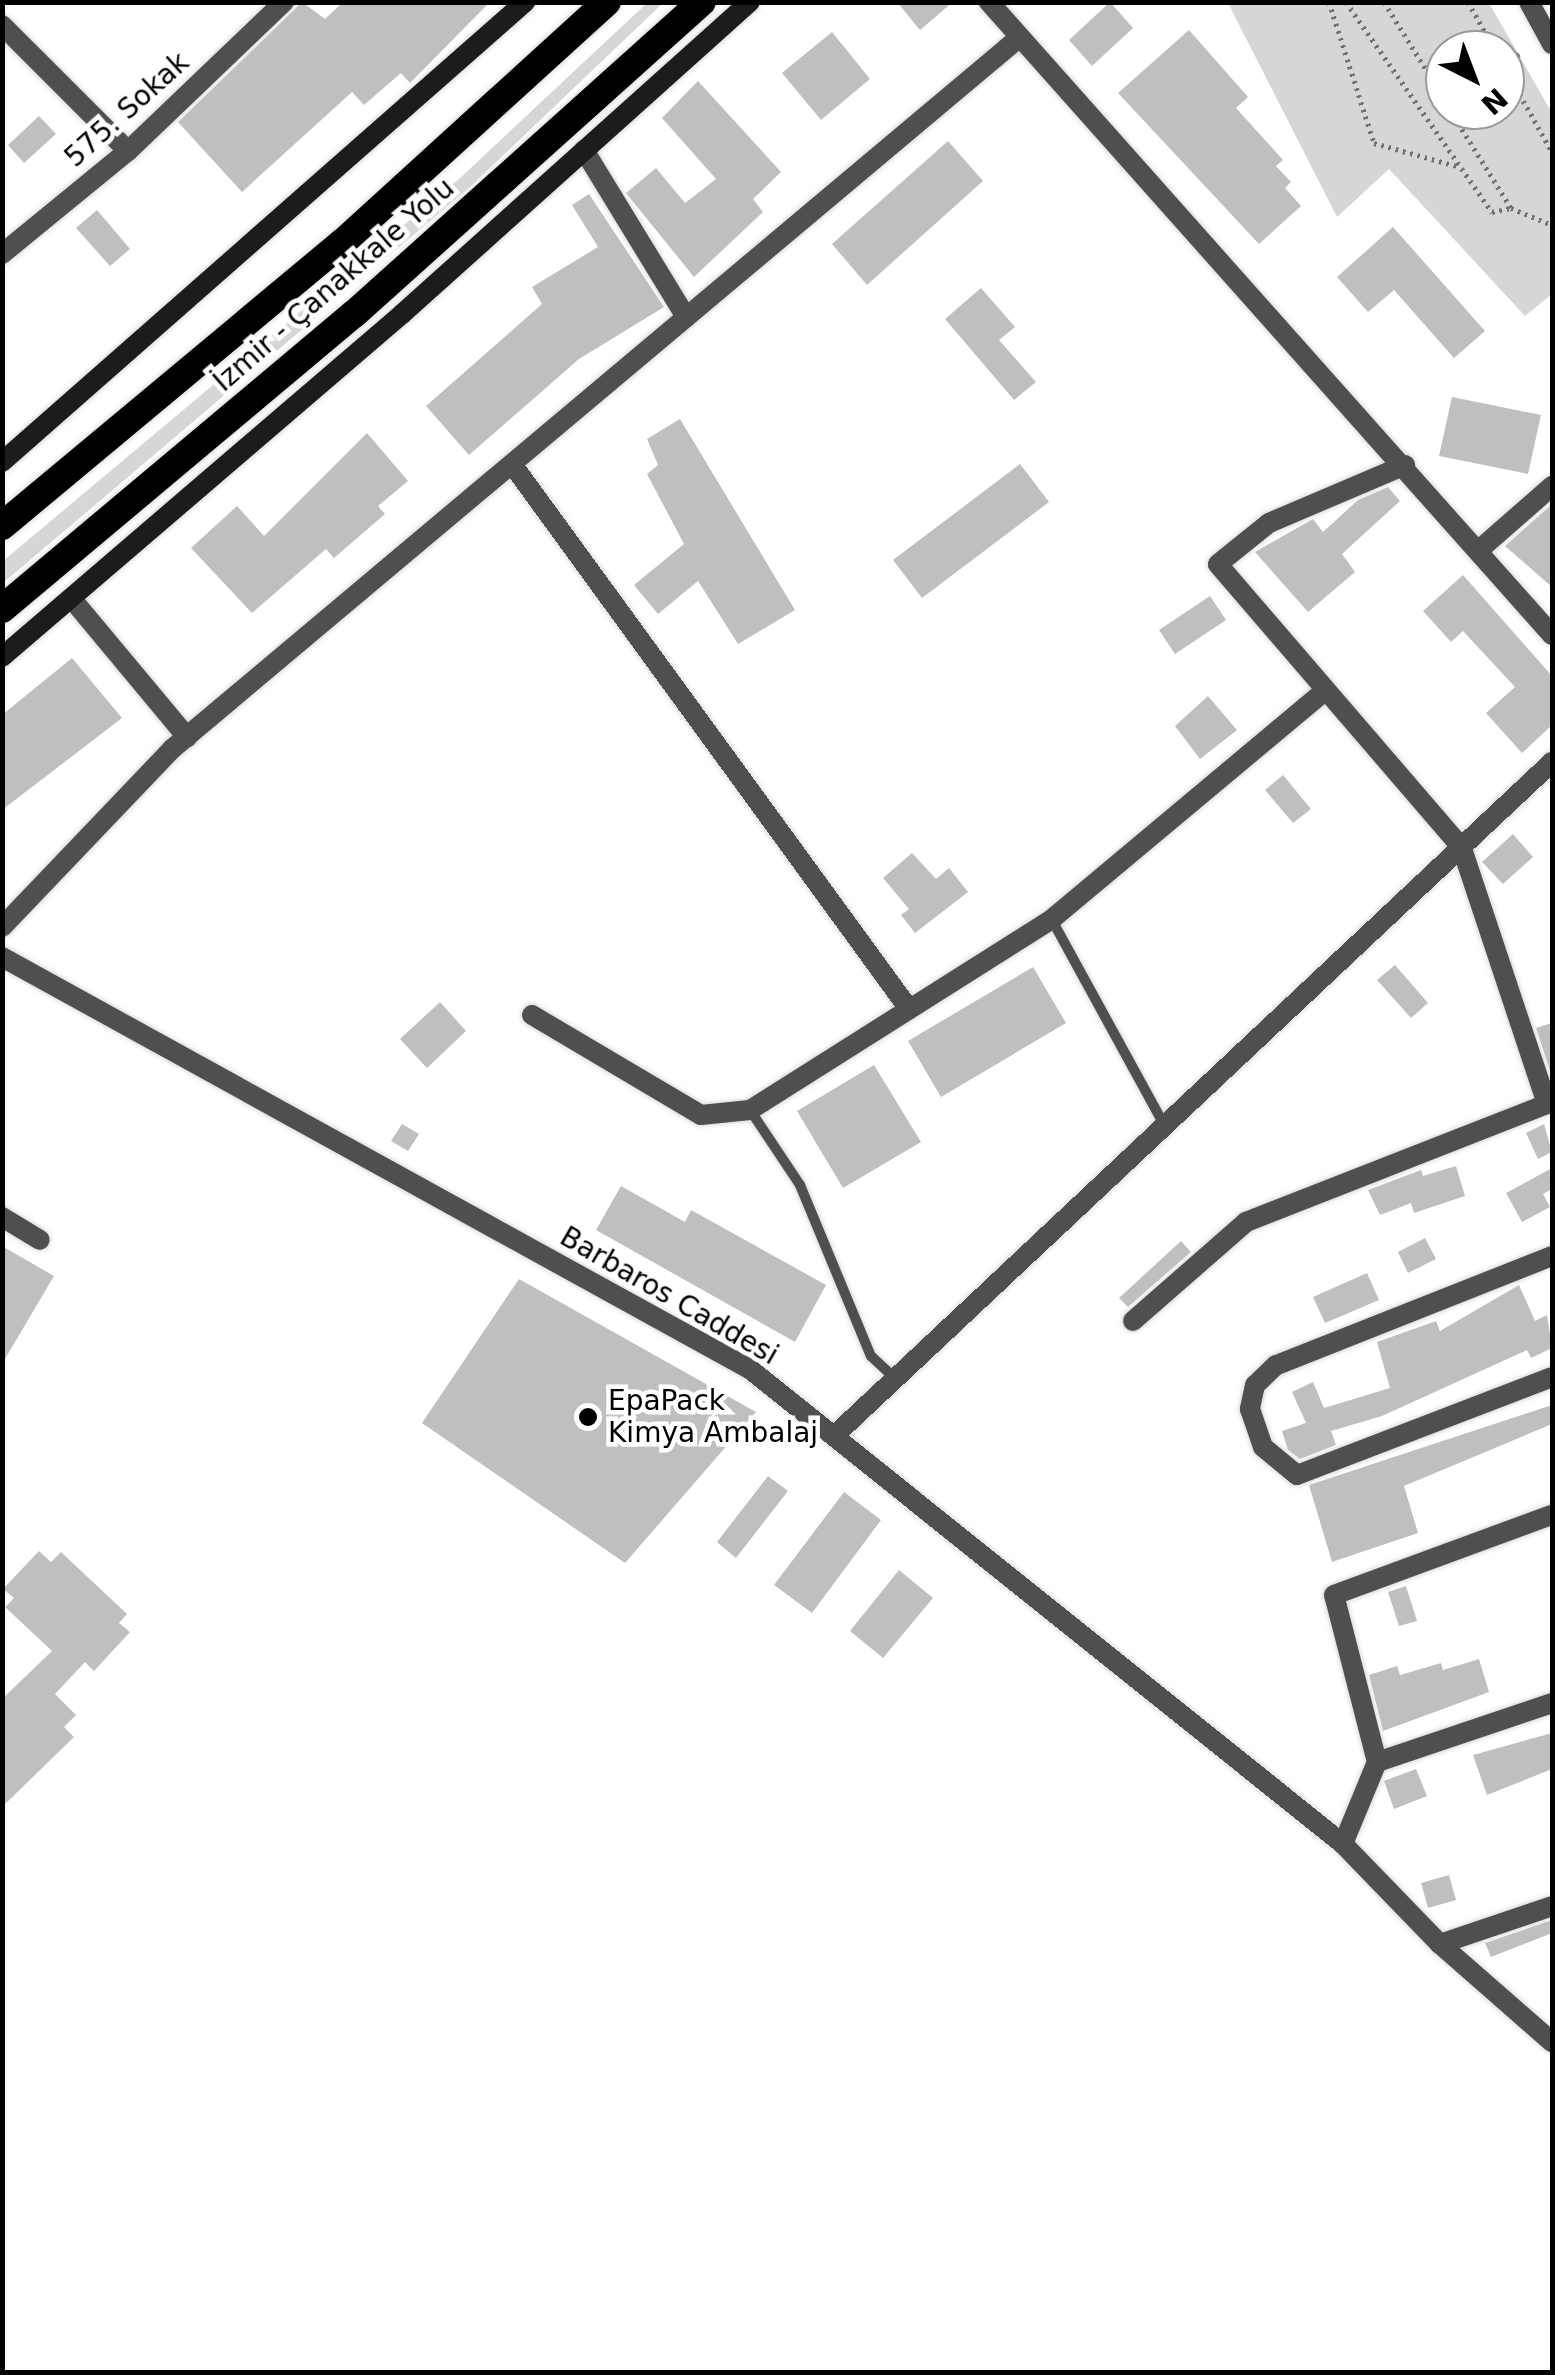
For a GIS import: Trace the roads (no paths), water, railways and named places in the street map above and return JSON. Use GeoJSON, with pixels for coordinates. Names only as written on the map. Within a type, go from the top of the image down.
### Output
{"type":"FeatureCollection","features":[{"type":"Feature","properties":{"kind":"highway","name":"İzmir - Çanakkale Yolu"},"geometry":{"type":"LineString","coordinates":[[2,526],[342,243],[607,2]]}},
{"type":"Feature","properties":{"kind":"highway","name":"İzmir - Çanakkale Yolu"},"geometry":{"type":"LineString","coordinates":[[2,608],[354,314],[702,2]]}},
{"type":"Feature","properties":{"kind":"main road"},"geometry":{"type":"LineString","coordinates":[[2,462],[525,2]]}},
{"type":"Feature","properties":{"kind":"main road"},"geometry":{"type":"LineString","coordinates":[[2,658],[750,2]]}},
{"type":"Feature","properties":{"kind":"street"},"geometry":{"type":"LineString","coordinates":[[989,2],[1405,464],[1552,634]]}},
{"type":"Feature","properties":{"kind":"street"},"geometry":{"type":"LineString","coordinates":[[1529,2],[1552,44]]}},
{"type":"Feature","properties":{"kind":"street","name":"575. Sokak"},"geometry":{"type":"LineString","coordinates":[[2,254],[128,151],[278,4]]}},
{"type":"Feature","properties":{"kind":"street"},"geometry":{"type":"LineString","coordinates":[[2,25],[128,151]]}},
{"type":"Feature","properties":{"kind":"street"},"geometry":{"type":"LineString","coordinates":[[2,927],[186,737],[1020,37]]}},
{"type":"Feature","properties":{"kind":"street"},"geometry":{"type":"LineString","coordinates":[[584,150],[686,317]]}},
{"type":"Feature","properties":{"kind":"street"},"geometry":{"type":"LineString","coordinates":[[512,464],[908,1009]]}},
{"type":"Feature","properties":{"kind":"street"},"geometry":{"type":"LineString","coordinates":[[1134,1321],[1246,1222],[1547,1104],[1462,848],[1322,693],[1218,564],[1270,522],[1405,464]]}},
{"type":"Feature","properties":{"kind":"street"},"geometry":{"type":"LineString","coordinates":[[1480,550],[1552,486]]}},
{"type":"Feature","properties":{"kind":"street"},"geometry":{"type":"LineString","coordinates":[[72,599],[186,737]]}},
{"type":"Feature","properties":{"kind":"street"},"geometry":{"type":"LineString","coordinates":[[532,1016],[701,1115],[750,1110],[1052,919],[1322,693]]}},
{"type":"Feature","properties":{"kind":"street"},"geometry":{"type":"LineString","coordinates":[[834,1436],[1552,762]]}},
{"type":"Feature","properties":{"kind":"street","name":"Barbaros Caddesi"},"geometry":{"type":"LineString","coordinates":[[2,957],[751,1370],[1344,1844],[1440,1944],[1552,2042]]}},
{"type":"Feature","properties":{"kind":"street"},"geometry":{"type":"LineString","coordinates":[[2,1216],[40,1240]]}},
{"type":"Feature","properties":{"kind":"street"},"geometry":{"type":"LineString","coordinates":[[1552,1256],[1276,1365],[1255,1385],[1250,1410],[1263,1447],[1297,1475],[1552,1377]]}},
{"type":"Feature","properties":{"kind":"street"},"geometry":{"type":"LineString","coordinates":[[1344,1844],[1377,1762],[1334,1595],[1552,1514]]}},
{"type":"Feature","properties":{"kind":"street"},"geometry":{"type":"LineString","coordinates":[[1377,1762],[1552,1704]]}},
{"type":"Feature","properties":{"kind":"street"},"geometry":{"type":"LineString","coordinates":[[1440,1944],[1552,1906]]}},
{"type":"Feature","properties":{"kind":"lane"},"geometry":{"type":"LineString","coordinates":[[1052,919],[1165,1126]]}},
{"type":"Feature","properties":{"kind":"lane"},"geometry":{"type":"LineString","coordinates":[[750,1110],[800,1185],[872,1356],[895,1379]]}},
{"type":"Feature","properties":{"kind":"place","name":"EpaPack Kimya Ambalaj"},"geometry":{"type":"Point","coordinates":[588,1417]}}]}
